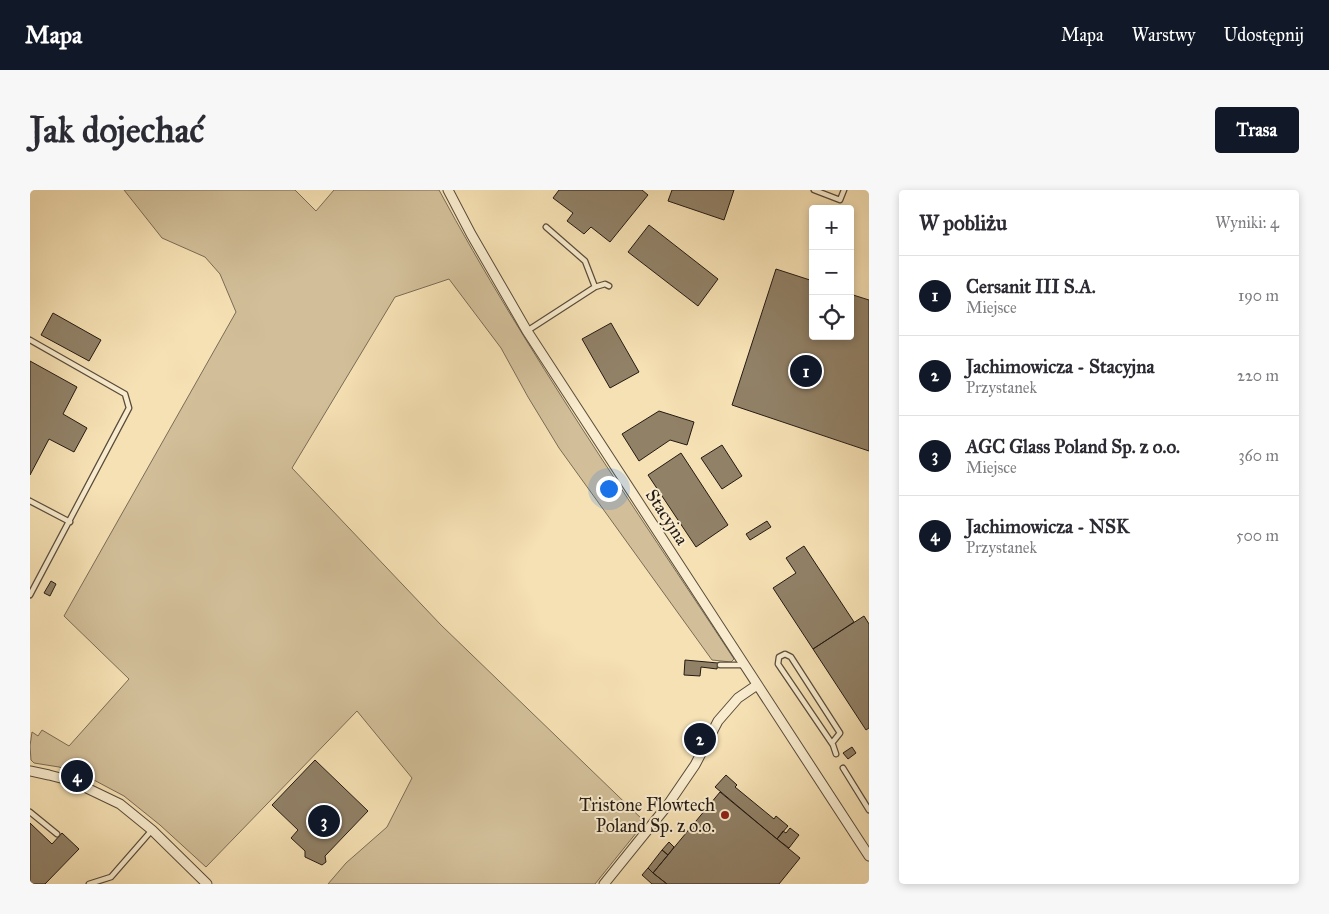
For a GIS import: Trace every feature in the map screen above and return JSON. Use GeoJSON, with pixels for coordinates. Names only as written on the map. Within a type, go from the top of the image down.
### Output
{"type":"FeatureCollection","features":[{"type":"Feature","properties":{"kind":"street","name":"Stacyjna"},"geometry":{"type":"LineString","coordinates":[[448,190],[527,331],[869,856]]}},
{"type":"Feature","properties":{"kind":"street"},"geometry":{"type":"LineString","coordinates":[[604,884],[667,806],[694,765],[718,721],[738,698],[757,685]]}},
{"type":"Feature","properties":{"kind":"street"},"geometry":{"type":"LineString","coordinates":[[30,771],[84,786],[120,804],[152,830],[207,884]]}},
{"type":"Feature","properties":{"kind":"lane"},"geometry":{"type":"LineString","coordinates":[[814,190],[840,200],[844,190]]}},
{"type":"Feature","properties":{"kind":"lane"},"geometry":{"type":"LineString","coordinates":[[546,227],[585,261],[595,287]]}},
{"type":"Feature","properties":{"kind":"lane"},"geometry":{"type":"LineString","coordinates":[[527,331],[595,287],[605,284],[610,286]]}},
{"type":"Feature","properties":{"kind":"lane"},"geometry":{"type":"LineString","coordinates":[[30,340],[125,394],[128,399],[129,408],[30,595]]}},
{"type":"Feature","properties":{"kind":"lane"},"geometry":{"type":"LineString","coordinates":[[30,500],[70,522]]}},
{"type":"Feature","properties":{"kind":"lane"},"geometry":{"type":"LineString","coordinates":[[832,743],[840,733],[791,657],[785,654],[780,656],[778,664],[832,743],[836,754]]}},
{"type":"Feature","properties":{"kind":"lane"},"geometry":{"type":"LineString","coordinates":[[720,666],[744,665]]}},
{"type":"Feature","properties":{"kind":"lane"},"geometry":{"type":"LineString","coordinates":[[843,768],[869,810]]}},
{"type":"Feature","properties":{"kind":"lane"},"geometry":{"type":"LineString","coordinates":[[30,812],[57,834]]}},
{"type":"Feature","properties":{"kind":"lane"},"geometry":{"type":"LineString","coordinates":[[90,884],[111,876],[152,830]]}},
{"type":"Feature","properties":{"kind":"shaded area"},"geometry":{"type":"Polygon","coordinates":[[[124,190],[295,190],[316,211],[334,190],[439,190],[473,251],[544,369],[734,659],[731,662],[712,660],[559,448],[501,348],[449,279],[395,297],[292,468],[441,625],[645,822],[595,884],[328,884],[346,863],[387,827],[412,778],[357,711],[206,867],[160,825],[124,796],[92,779],[59,767],[34,763],[31,760],[32,732],[38,736],[42,730],[69,746],[129,679],[64,616],[236,312],[220,274],[205,257],[162,238],[124,190]]]}},
{"type":"Feature","properties":{"kind":"building"},"geometry":{"type":"Polygon","coordinates":[[[559,190],[642,190],[648,195],[610,242],[591,227],[584,234],[567,221],[573,213],[553,198],[559,190]]]}},
{"type":"Feature","properties":{"kind":"building"},"geometry":{"type":"Polygon","coordinates":[[[672,190],[734,190],[724,220],[668,201],[672,190]]]}},
{"type":"Feature","properties":{"kind":"building"},"geometry":{"type":"Polygon","coordinates":[[[649,225],[718,279],[698,306],[628,252],[649,225]]]}},
{"type":"Feature","properties":{"kind":"building"},"geometry":{"type":"Polygon","coordinates":[[[776,269],[809,280],[809,340],[854,340],[854,295],[869,300],[869,451],[732,405],[776,269]]]}},
{"type":"Feature","properties":{"kind":"building"},"geometry":{"type":"Polygon","coordinates":[[[53,313],[101,340],[89,361],[41,335],[53,313]]]}},
{"type":"Feature","properties":{"kind":"building"},"geometry":{"type":"Polygon","coordinates":[[[611,323],[639,372],[610,388],[582,339],[611,323]]]}},
{"type":"Feature","properties":{"kind":"building"},"geometry":{"type":"Polygon","coordinates":[[[30,361],[77,387],[63,414],[87,428],[74,452],[49,439],[30,475],[30,361]]]}},
{"type":"Feature","properties":{"kind":"building"},"geometry":{"type":"Polygon","coordinates":[[[659,411],[694,422],[687,445],[670,440],[639,461],[622,434],[659,411]]]}},
{"type":"Feature","properties":{"kind":"building"},"geometry":{"type":"Polygon","coordinates":[[[722,445],[742,476],[722,489],[701,458],[722,445]]]}},
{"type":"Feature","properties":{"kind":"building"},"geometry":{"type":"Polygon","coordinates":[[[681,453],[728,525],[696,547],[648,475],[681,453]]]}},
{"type":"Feature","properties":{"kind":"building"},"geometry":{"type":"Polygon","coordinates":[[[767,521],[771,527],[750,540],[746,534],[767,521]]]}},
{"type":"Feature","properties":{"kind":"building"},"geometry":{"type":"Polygon","coordinates":[[[804,546],[854,622],[813,649],[773,588],[796,573],[786,558],[804,546]]]}},
{"type":"Feature","properties":{"kind":"building"},"geometry":{"type":"Polygon","coordinates":[[[51,581],[56,584],[50,596],[44,593],[51,581]]]}},
{"type":"Feature","properties":{"kind":"building"},"geometry":{"type":"Polygon","coordinates":[[[864,616],[869,624],[869,728],[866,730],[813,649],[864,616]]]}},
{"type":"Feature","properties":{"kind":"building"},"geometry":{"type":"Polygon","coordinates":[[[685,660],[718,663],[717,669],[701,667],[700,676],[684,675],[685,660]]]}},
{"type":"Feature","properties":{"kind":"building"},"geometry":{"type":"Polygon","coordinates":[[[852,747],[856,753],[848,759],[843,753],[852,747]]]}},
{"type":"Feature","properties":{"kind":"building"},"geometry":{"type":"Polygon","coordinates":[[[315,760],[368,811],[325,856],[326,862],[322,865],[305,857],[305,851],[291,838],[298,830],[272,805],[315,760]]]}},
{"type":"Feature","properties":{"kind":"building"},"geometry":{"type":"Polygon","coordinates":[[[726,775],[737,785],[735,787],[774,819],[776,816],[788,826],[777,839],[715,787],[726,775]]]}},
{"type":"Feature","properties":{"kind":"building","name":"Tristone Flowtech Poland Sp. z o.o."},"geometry":{"type":"Polygon","coordinates":[[[720,792],[800,858],[779,884],[667,884],[653,873],[720,792]]]}},
{"type":"Feature","properties":{"kind":"building"},"geometry":{"type":"Polygon","coordinates":[[[30,823],[52,844],[62,833],[79,849],[45,884],[30,884],[30,823]]]}},
{"type":"Feature","properties":{"kind":"building"},"geometry":{"type":"Polygon","coordinates":[[[790,828],[799,835],[789,848],[777,839],[783,831],[786,833],[790,828]]]}},
{"type":"Feature","properties":{"kind":"building"},"geometry":{"type":"Polygon","coordinates":[[[669,842],[674,847],[668,855],[662,850],[669,842]]]}},
{"type":"Feature","properties":{"kind":"building"},"geometry":{"type":"Polygon","coordinates":[[[662,850],[668,855],[653,873],[648,868],[662,850]]]}},
{"type":"Feature","properties":{"kind":"building"},"geometry":{"type":"Polygon","coordinates":[[[648,868],[667,884],[652,884],[642,875],[648,868]]]}},
{"type":"Feature","properties":{"kind":"place","name":"Cersanit III S.A."},"geometry":{"type":"Point","coordinates":[806,371]}},
{"type":"Feature","properties":{"kind":"place","name":"Jachimowicza - Stacyjna"},"geometry":{"type":"Point","coordinates":[700,739]}},
{"type":"Feature","properties":{"kind":"place","name":"Jachimowicza - NSK"},"geometry":{"type":"Point","coordinates":[77,776]}},
{"type":"Feature","properties":{"kind":"place","name":"Tristone Flowtech Poland Sp. z o.o."},"geometry":{"type":"Point","coordinates":[725,815]}},
{"type":"Feature","properties":{"kind":"place","name":"AGC Glass Poland Sp. z o.o."},"geometry":{"type":"Point","coordinates":[324,821]}}]}
